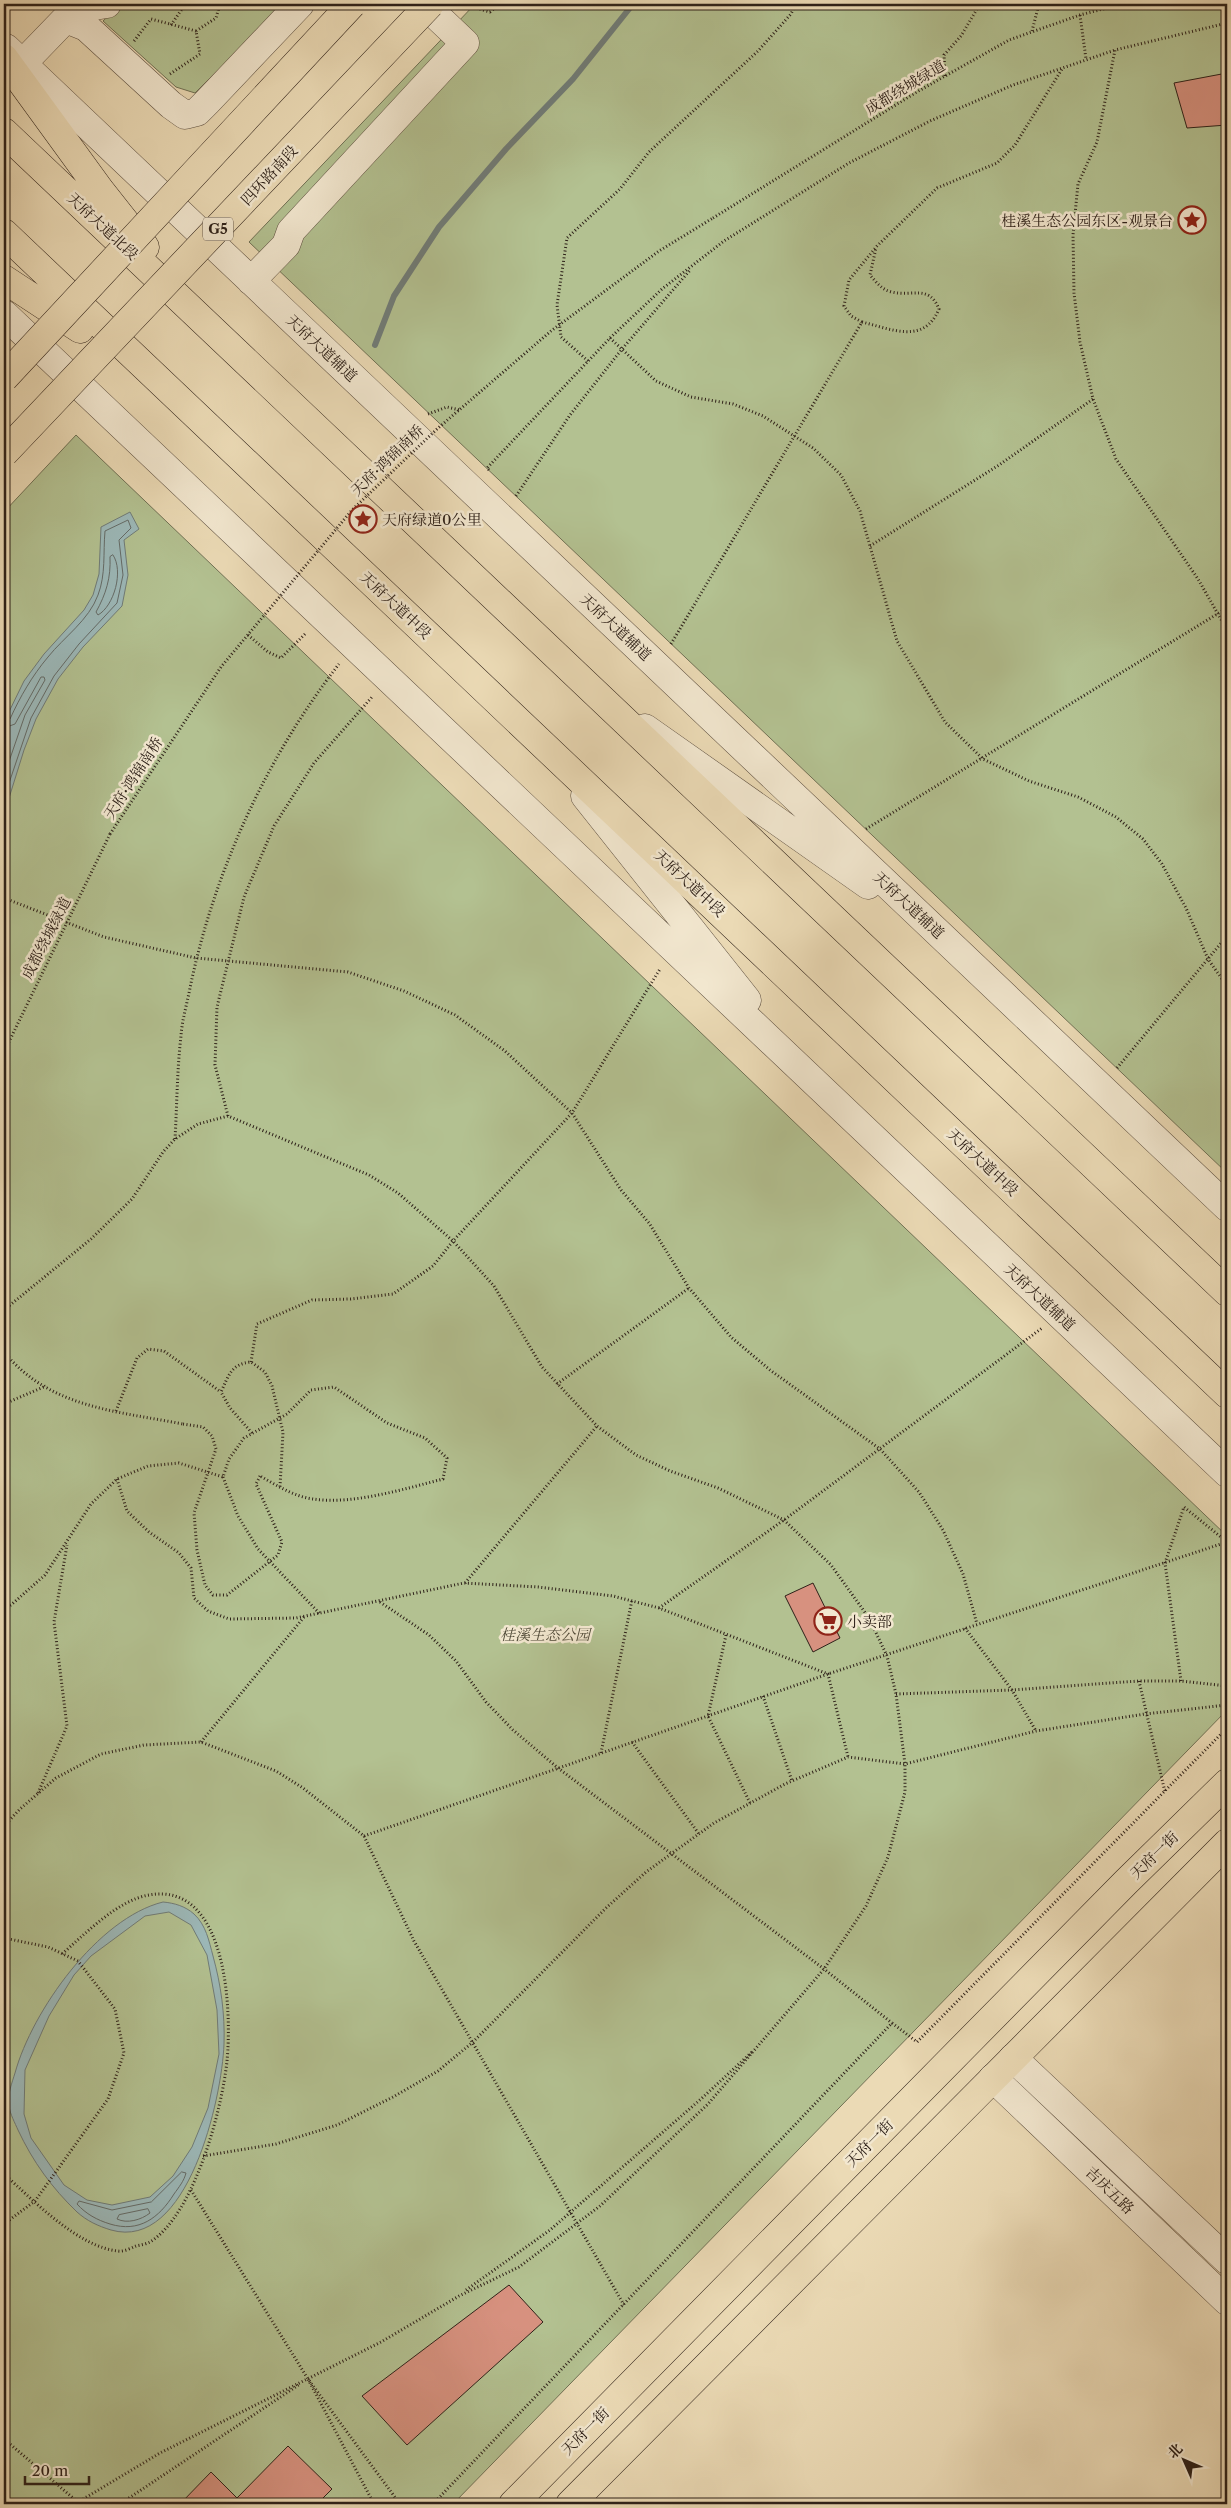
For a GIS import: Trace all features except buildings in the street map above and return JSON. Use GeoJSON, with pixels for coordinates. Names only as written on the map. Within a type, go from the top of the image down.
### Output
{"type":"FeatureCollection","features":[{"type":"Feature","properties":{"kind":"main road"},"geometry":{"type":"LineString","coordinates":[[4,378],[352,4]]}},
{"type":"Feature","properties":{"kind":"main road","name":"四环路南段"},"geometry":{"type":"LineString","coordinates":[[4,453],[430,4]]}},
{"type":"Feature","properties":{"kind":"main road"},"geometry":{"type":"LineString","coordinates":[[10,56],[100,190],[202,321],[1227,1292]]}},
{"type":"Feature","properties":{"kind":"main road","name":"天府大道北段"},"geometry":{"type":"LineString","coordinates":[[4,132],[202,321]]}},
{"type":"Feature","properties":{"kind":"main road"},"geometry":{"type":"LineString","coordinates":[[4,233],[152,374]]}},
{"type":"Feature","properties":{"kind":"main road"},"geometry":{"type":"LineString","coordinates":[[4,279],[31,299],[152,374]]}},
{"type":"Feature","properties":{"kind":"main road","name":"天府大道中段"},"geometry":{"type":"LineString","coordinates":[[152,374],[1227,1394]]}},
{"type":"Feature","properties":{"kind":"main road","name":"天府一街"},"geometry":{"type":"LineString","coordinates":[[513,2504],[1126,1882],[1227,1783]]}},
{"type":"Feature","properties":{"kind":"main road"},"geometry":{"type":"LineString","coordinates":[[570,2504],[1227,1843]]}},
{"type":"Feature","properties":{"kind":"street"},"geometry":{"type":"LineString","coordinates":[[10,56],[70,9],[107,4]]}},
{"type":"Feature","properties":{"kind":"street"},"geometry":{"type":"LineString","coordinates":[[70,9],[86,27],[185,115],[197,112],[300,4]]}},
{"type":"Feature","properties":{"kind":"street"},"geometry":{"type":"LineString","coordinates":[[251,281],[286,245],[291,231],[465,43],[424,4]]}},
{"type":"Feature","properties":{"kind":"street","name":"天府大道辅道"},"geometry":{"type":"LineString","coordinates":[[10,56],[251,281],[1227,1207]]}},
{"type":"Feature","properties":{"kind":"street","name":"天府大道辅道"},"geometry":{"type":"LineString","coordinates":[[4,314],[808,1077],[1223,1467]]}},
{"type":"Feature","properties":{"kind":"street"},"geometry":{"type":"LineString","coordinates":[[598,696],[945,939]]}},
{"type":"Feature","properties":{"kind":"street"},"geometry":{"type":"LineString","coordinates":[[547,748],[808,1077]]}},
{"type":"Feature","properties":{"kind":"street","name":"吉庆五路"},"geometry":{"type":"LineString","coordinates":[[1013,2058],[1227,2260]]}},
{"type":"Feature","properties":{"kind":"street","name":"吉庆五路"},"geometry":{"type":"LineString","coordinates":[[993,2078],[1227,2301]]}},
{"type":"Feature","properties":{"kind":"path"},"geometry":{"type":"LineString","coordinates":[[171,25],[184,6],[188,4]]}},
{"type":"Feature","properties":{"kind":"path"},"geometry":{"type":"LineString","coordinates":[[196,32],[216,18],[220,4]]}},
{"type":"Feature","properties":{"kind":"path"},"geometry":{"type":"LineString","coordinates":[[463,4],[490,12],[499,4]]}},
{"type":"Feature","properties":{"kind":"path"},"geometry":{"type":"LineString","coordinates":[[588,361],[561,337],[557,305],[567,238],[620,189],[649,152],[758,51],[791,14],[796,4]]}},
{"type":"Feature","properties":{"kind":"path"},"geometry":{"type":"LineString","coordinates":[[945,77],[944,55],[961,36],[980,4]]}},
{"type":"Feature","properties":{"kind":"path"},"geometry":{"type":"LineString","coordinates":[[1032,31],[1039,4]]}},
{"type":"Feature","properties":{"kind":"path"},"geometry":{"type":"LineString","coordinates":[[1100,4],[1100,10]]}},
{"type":"Feature","properties":{"kind":"path","name":"成都绕城绿道"},"geometry":{"type":"LineString","coordinates":[[713,218],[1009,40],[1080,15],[1122,4]]}},
{"type":"Feature","properties":{"kind":"path"},"geometry":{"type":"LineString","coordinates":[[1080,15],[1086,59]]}},
{"type":"Feature","properties":{"kind":"path"},"geometry":{"type":"LineString","coordinates":[[116,54],[138,38],[151,19],[196,32]]}},
{"type":"Feature","properties":{"kind":"path"},"geometry":{"type":"LineString","coordinates":[[487,468],[610,338],[662,289],[724,241],[848,162],[930,121],[1013,85],[1115,50],[1227,23]]}},
{"type":"Feature","properties":{"kind":"path"},"geometry":{"type":"LineString","coordinates":[[151,86],[200,54],[196,32]]}},
{"type":"Feature","properties":{"kind":"path"},"geometry":{"type":"LineString","coordinates":[[1115,50],[1097,142],[1078,184],[1073,235],[1074,293],[1080,342],[1093,399],[1116,458],[1198,579],[1227,630]]}},
{"type":"Feature","properties":{"kind":"path"},"geometry":{"type":"LineString","coordinates":[[877,246],[870,275],[879,286],[891,292],[928,294],[935,298],[939,309],[934,321],[922,330],[906,332],[862,322],[851,316],[844,306],[849,280],[877,246],[937,188],[997,163],[1015,145],[1062,68]]}},
{"type":"Feature","properties":{"kind":"path","name":"天府·鸿锦南桥"},"geometry":{"type":"LineString","coordinates":[[110,834],[221,667],[352,510],[422,442],[551,331],[659,251],[713,218]]}},
{"type":"Feature","properties":{"kind":"path"},"geometry":{"type":"LineString","coordinates":[[516,496],[570,416],[622,349],[696,262]]}},
{"type":"Feature","properties":{"kind":"path"},"geometry":{"type":"LineString","coordinates":[[671,644],[862,322]]}},
{"type":"Feature","properties":{"kind":"path"},"geometry":{"type":"LineString","coordinates":[[610,338],[656,381],[691,397],[733,404],[763,416],[812,448],[841,475],[860,511],[897,640],[945,722],[983,758],[1029,781],[1078,797],[1116,817],[1143,839],[1170,879],[1186,908],[1208,959],[1227,986]]}},
{"type":"Feature","properties":{"kind":"path"},"geometry":{"type":"LineString","coordinates":[[870,546],[999,465],[1093,399]]}},
{"type":"Feature","properties":{"kind":"path"},"geometry":{"type":"LineString","coordinates":[[423,416],[447,407],[460,410]]}},
{"type":"Feature","properties":{"kind":"path"},"geometry":{"type":"LineString","coordinates":[[866,829],[1227,608]]}},
{"type":"Feature","properties":{"kind":"path"},"geometry":{"type":"LineString","coordinates":[[248,635],[268,652],[281,658],[313,626]]}},
{"type":"Feature","properties":{"kind":"path"},"geometry":{"type":"LineString","coordinates":[[175,1139],[181,1035],[196,958],[222,875],[256,796],[295,728],[329,677]]}},
{"type":"Feature","properties":{"kind":"path"},"geometry":{"type":"LineString","coordinates":[[228,1116],[215,1065],[217,1007],[244,897],[274,826],[314,763],[362,708]]}},
{"type":"Feature","properties":{"kind":"path","name":"成都绕城绿道"},"geometry":{"type":"LineString","coordinates":[[4,1052],[110,834]]}},
{"type":"Feature","properties":{"kind":"path"},"geometry":{"type":"LineString","coordinates":[[4,898],[104,937],[196,958],[348,972],[404,991],[455,1015],[505,1051],[572,1112],[621,1190],[649,1222],[689,1288],[731,1337],[770,1370],[880,1449],[919,1492],[943,1530],[963,1574],[977,1624]]}},
{"type":"Feature","properties":{"kind":"path"},"geometry":{"type":"LineString","coordinates":[[1117,1068],[1227,936]]}},
{"type":"Feature","properties":{"kind":"path"},"geometry":{"type":"LineString","coordinates":[[252,1362],[257,1324],[312,1300],[351,1299],[393,1294],[433,1266],[453,1241],[572,1112],[650,984]]}},
{"type":"Feature","properties":{"kind":"path"},"geometry":{"type":"LineString","coordinates":[[4,1310],[91,1239],[132,1198],[162,1152],[175,1139],[198,1124],[228,1116],[369,1175],[398,1193],[453,1241],[494,1286],[542,1367],[597,1426],[636,1455],[670,1471],[718,1488],[784,1520],[831,1565],[869,1618],[887,1656],[896,1694],[905,1764],[905,1792],[888,1857],[866,1906],[824,1969],[768,2037],[708,2104],[644,2167],[578,2223],[518,2267],[459,2296],[381,2342],[160,2453],[77,2504],[10,2444],[4,2436]]}},
{"type":"Feature","properties":{"kind":"path"},"geometry":{"type":"LineString","coordinates":[[557,1384],[689,1288]]}},
{"type":"Feature","properties":{"kind":"path"},"geometry":{"type":"LineString","coordinates":[[659,1608],[784,1520],[1024,1342]]}},
{"type":"Feature","properties":{"kind":"path"},"geometry":{"type":"LineString","coordinates":[[116,1411],[137,1358],[148,1349],[164,1351],[222,1392],[230,1408],[252,1433]]}},
{"type":"Feature","properties":{"kind":"path"},"geometry":{"type":"LineString","coordinates":[[4,1352],[19,1370],[85,1405],[204,1427],[212,1436],[216,1449],[194,1513],[197,1550],[205,1585],[213,1594],[227,1595],[278,1555],[282,1542],[256,1484],[260,1476],[280,1487],[313,1499],[366,1498],[443,1479],[447,1458],[425,1438],[387,1423],[334,1387],[312,1390],[287,1414],[244,1438],[229,1459],[223,1478],[238,1516],[258,1549],[320,1614]]}},
{"type":"Feature","properties":{"kind":"path"},"geometry":{"type":"LineString","coordinates":[[222,1392],[231,1372],[240,1363],[252,1362],[265,1372],[272,1386],[283,1432],[280,1487]]}},
{"type":"Feature","properties":{"kind":"path"},"geometry":{"type":"LineString","coordinates":[[4,1404],[46,1386]]}},
{"type":"Feature","properties":{"kind":"path"},"geometry":{"type":"LineString","coordinates":[[464,1584],[597,1426]]}},
{"type":"Feature","properties":{"kind":"path"},"geometry":{"type":"LineString","coordinates":[[4,1609],[45,1575],[91,1504],[117,1480],[148,1466],[179,1463],[223,1478]]}},
{"type":"Feature","properties":{"kind":"path"},"geometry":{"type":"LineString","coordinates":[[117,1480],[127,1511],[149,1532],[179,1553],[191,1568],[194,1598],[208,1611],[229,1619],[305,1617],[464,1584],[538,1587],[632,1600],[659,1608],[828,1674]]}},
{"type":"Feature","properties":{"kind":"path"},"geometry":{"type":"LineString","coordinates":[[1181,1681],[1165,1563],[1184,1507],[1227,1542]]}},
{"type":"Feature","properties":{"kind":"path"},"geometry":{"type":"LineString","coordinates":[[364,1836],[763,1696],[1227,1542]]}},
{"type":"Feature","properties":{"kind":"path"},"geometry":{"type":"LineString","coordinates":[[38,1794],[67,1726],[54,1622],[67,1543]]}},
{"type":"Feature","properties":{"kind":"path"},"geometry":{"type":"LineString","coordinates":[[601,1753],[632,1600]]}},
{"type":"Feature","properties":{"kind":"path"},"geometry":{"type":"LineString","coordinates":[[380,1602],[429,1635],[456,1661],[486,1702],[513,1730],[558,1768],[824,1969],[917,2042],[1166,1792],[1227,1728]]}},
{"type":"Feature","properties":{"kind":"path"},"geometry":{"type":"LineString","coordinates":[[201,1742],[305,1617]]}},
{"type":"Feature","properties":{"kind":"path"},"geometry":{"type":"LineString","coordinates":[[965,1628],[1012,1690],[1036,1731]]}},
{"type":"Feature","properties":{"kind":"path"},"geometry":{"type":"LineString","coordinates":[[726,1635],[708,1716],[750,1803]]}},
{"type":"Feature","properties":{"kind":"path"},"geometry":{"type":"LineString","coordinates":[[828,1674],[848,1757]]}},
{"type":"Feature","properties":{"kind":"path"},"geometry":{"type":"LineString","coordinates":[[896,1694],[1012,1690],[1139,1681],[1181,1681],[1227,1686]]}},
{"type":"Feature","properties":{"kind":"path"},"geometry":{"type":"LineString","coordinates":[[1139,1681],[1145,1714],[1166,1792]]}},
{"type":"Feature","properties":{"kind":"path"},"geometry":{"type":"LineString","coordinates":[[763,1696],[792,1781]]}},
{"type":"Feature","properties":{"kind":"path"},"geometry":{"type":"LineString","coordinates":[[203,2156],[276,2144],[337,2125],[393,2098],[438,2071],[473,2042],[606,1908],[646,1872],[699,1834],[750,1803],[792,1781],[848,1757],[905,1764],[1036,1731],[1145,1714],[1227,1705]]}},
{"type":"Feature","properties":{"kind":"path"},"geometry":{"type":"LineString","coordinates":[[4,1826],[56,1778],[101,1754],[144,1744],[201,1742],[276,1771],[364,1836],[414,1941],[572,2211],[624,2305]]}},
{"type":"Feature","properties":{"kind":"path"},"geometry":{"type":"LineString","coordinates":[[632,1742],[699,1834]]}},
{"type":"Feature","properties":{"kind":"path"},"geometry":{"type":"LineString","coordinates":[[4,2174],[35,2201],[94,2245],[120,2252],[150,2242],[174,2219],[191,2190],[214,2127],[227,2062],[228,2013],[222,1965],[213,1932],[198,1909],[176,1895],[148,1895],[117,1908],[62,1954]]}},
{"type":"Feature","properties":{"kind":"path"},"geometry":{"type":"LineString","coordinates":[[4,1938],[48,1948],[78,1961],[115,2009],[124,2053],[108,2099],[35,2201],[4,2224]]}},
{"type":"Feature","properties":{"kind":"path"},"geometry":{"type":"LineString","coordinates":[[433,2504],[892,2023]]}},
{"type":"Feature","properties":{"kind":"path"},"geometry":{"type":"LineString","coordinates":[[459,2296],[550,2230],[701,2100],[768,2037]]}},
{"type":"Feature","properties":{"kind":"path"},"geometry":{"type":"LineString","coordinates":[[191,2190],[308,2379],[374,2504]]}},
{"type":"Feature","properties":{"kind":"path"},"geometry":{"type":"LineString","coordinates":[[120,2504],[245,2423],[308,2379]]}},
{"type":"Feature","properties":{"kind":"path"},"geometry":{"type":"LineString","coordinates":[[308,2379],[400,2504]]}},
{"type":"Feature","properties":{"kind":"green space"},"geometry":{"type":"Polygon","coordinates":[[[121,4],[285,4],[195,93],[176,87],[103,21],[121,4]]]}},
{"type":"Feature","properties":{"kind":"green space"},"geometry":{"type":"Polygon","coordinates":[[[475,4],[1227,4],[1227,1173],[249,242],[475,4]]]}},
{"type":"Feature","properties":{"kind":"green space","name":"桂溪生态公园"},"geometry":{"type":"Polygon","coordinates":[[[76,435],[1227,1536],[1227,1710],[453,2504],[4,2504],[4,512],[76,435]]]}},
{"type":"Feature","properties":{"kind":"water"},"geometry":{"type":"Polygon","coordinates":[[[130,512],[139,529],[124,540],[128,575],[122,606],[83,647],[58,679],[36,719],[4,814],[4,722],[24,681],[44,654],[84,610],[93,595],[99,574],[101,527],[130,512]]]}},
{"type":"Feature","properties":{"kind":"water"},"geometry":{"type":"Polygon","coordinates":[[[163,1902],[171,1903],[191,1911],[204,1928],[222,2000],[224,2044],[222,2068],[208,2132],[196,2166],[180,2195],[161,2218],[138,2231],[111,2230],[93,2223],[81,2215],[51,2184],[30,2153],[18,2130],[10,2112],[9,2098],[11,2085],[24,2049],[36,2022],[52,1996],[71,1970],[92,1947],[115,1927],[139,1911],[163,1902]],[[169,1912],[145,1916],[91,1956],[74,1975],[49,2016],[25,2070],[24,2114],[31,2138],[64,2185],[87,2200],[112,2205],[150,2197],[173,2176],[192,2147],[208,2108],[219,2054],[217,2010],[207,1955],[191,1925],[169,1912]]]}},
{"type":"Feature","properties":{"kind":"waterway"},"geometry":{"type":"LineString","coordinates":[[375,345],[394,296],[439,227],[506,149],[573,79],[633,4]]}},
{"type":"Feature","properties":{"kind":"place","name":"桂溪生态公园东区-观景台"},"geometry":{"type":"Point","coordinates":[1192,220]}},
{"type":"Feature","properties":{"kind":"place","name":"天府绿道0公里"},"geometry":{"type":"Point","coordinates":[363,519]}},
{"type":"Feature","properties":{"kind":"place","name":"小卖部"},"geometry":{"type":"Point","coordinates":[828,1621]}}]}
